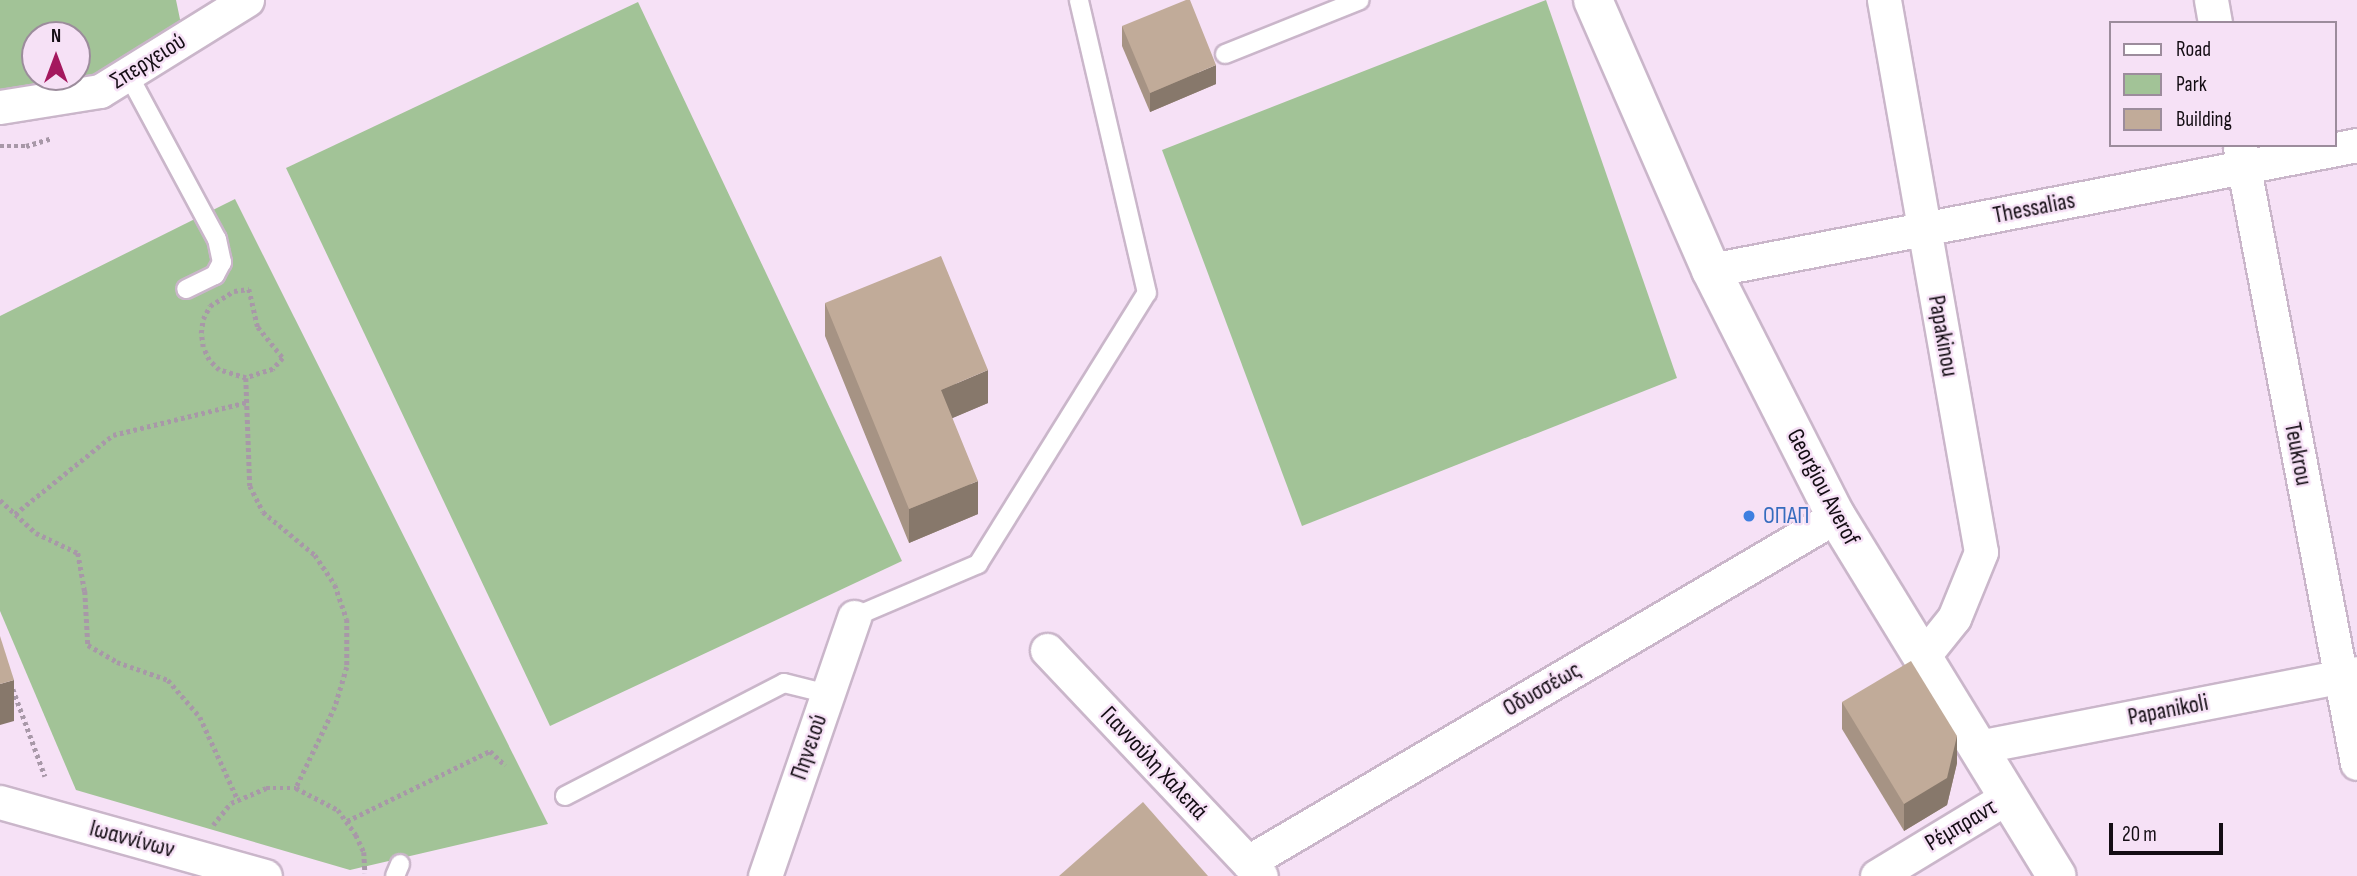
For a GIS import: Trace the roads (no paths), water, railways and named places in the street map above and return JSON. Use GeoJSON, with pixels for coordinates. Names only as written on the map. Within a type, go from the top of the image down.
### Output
{"type":"FeatureCollection","features":[{"type":"Feature","properties":{"kind":"street","name":"Georgiou Averof"},"geometry":{"type":"LineString","coordinates":[[1593,0],[1711,270],[1836,516],[2009,796],[2045,868]]}},
{"type":"Feature","properties":{"kind":"street","name":"Papakinou"},"geometry":{"type":"LineString","coordinates":[[1884,0],[1981,552],[1954,618],[1922,658]]}},
{"type":"Feature","properties":{"kind":"street"},"geometry":{"type":"LineString","coordinates":[[2211,0],[2216,21]]}},
{"type":"Feature","properties":{"kind":"street","name":"Σπερχειού"},"geometry":{"type":"LineString","coordinates":[[0,107],[100,91],[240,1]]}},
{"type":"Feature","properties":{"kind":"street","name":"Thessalias"},"geometry":{"type":"LineString","coordinates":[[1711,270],[1924,229],[2242,156],[2357,145]]}},
{"type":"Feature","properties":{"kind":"street","name":"Teukrou"},"geometry":{"type":"LineString","coordinates":[[2242,156],[2349,675],[2357,763]]}},
{"type":"Feature","properties":{"kind":"street","name":"Οδυσσέως"},"geometry":{"type":"LineString","coordinates":[[1254,869],[1836,516]]}},
{"type":"Feature","properties":{"kind":"street","name":"Πηνειού"},"geometry":{"type":"LineString","coordinates":[[765,876],[854,617]]}},
{"type":"Feature","properties":{"kind":"street","name":"Γιαννούλη Χαλεπά"},"geometry":{"type":"LineString","coordinates":[[1047,650],[1254,869]]}},
{"type":"Feature","properties":{"kind":"street","name":"Papanikoli"},"geometry":{"type":"LineString","coordinates":[[1978,747],[2349,675]]}},
{"type":"Feature","properties":{"kind":"street","name":"Ρέμπραντ"},"geometry":{"type":"LineString","coordinates":[[1877,876],[2009,796]]}},
{"type":"Feature","properties":{"kind":"street","name":"Ιωαννίνων"},"geometry":{"type":"LineString","coordinates":[[0,802],[265,876]]}},
{"type":"Feature","properties":{"kind":"lane"},"geometry":{"type":"LineString","coordinates":[[854,617],[978,565],[1147,293],[1079,0]]}},
{"type":"Feature","properties":{"kind":"lane"},"geometry":{"type":"LineString","coordinates":[[1225,54],[1360,0]]}},
{"type":"Feature","properties":{"kind":"lane"},"geometry":{"type":"LineString","coordinates":[[128,74],[217,239],[222,262],[215,275],[186,289]]}},
{"type":"Feature","properties":{"kind":"lane"},"geometry":{"type":"LineString","coordinates":[[565,796],[784,683],[828,694]]}},
{"type":"Feature","properties":{"kind":"place","name":"ΟΠΑΠ"},"geometry":{"type":"Point","coordinates":[1749,516]}}]}
